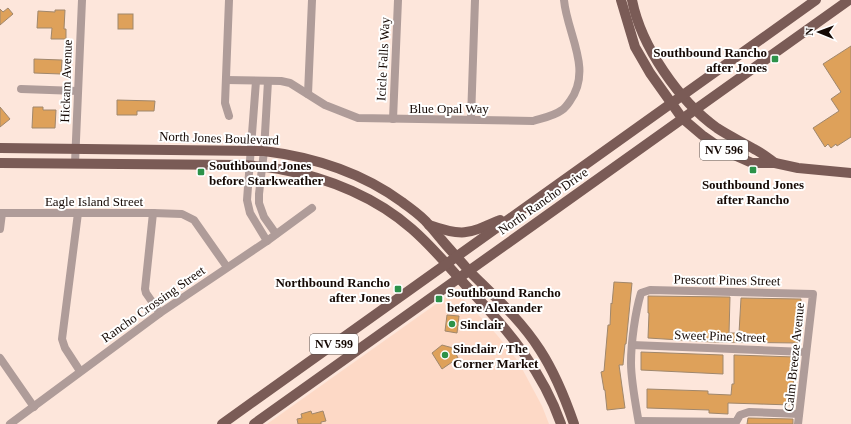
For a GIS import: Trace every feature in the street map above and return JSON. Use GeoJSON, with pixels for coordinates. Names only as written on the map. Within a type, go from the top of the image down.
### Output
{"type":"FeatureCollection","features":[{"type":"Feature","properties":{"kind":"main road"},"geometry":{"type":"LineString","coordinates":[[621,0],[635,47],[650,73],[672,104]]}},
{"type":"Feature","properties":{"kind":"main road"},"geometry":{"type":"LineString","coordinates":[[632,0],[645,39],[668,79],[682,96]]}},
{"type":"Feature","properties":{"kind":"main road","name":"North Rancho Drive"},"geometry":{"type":"LineString","coordinates":[[222,424],[816,0]]}},
{"type":"Feature","properties":{"kind":"main road","name":"North Rancho Drive"},"geometry":{"type":"LineString","coordinates":[[254,424],[849,0]]}},
{"type":"Feature","properties":{"kind":"main road","name":"NV 596"},"geometry":{"type":"LineString","coordinates":[[682,96],[694,109],[722,131],[756,150],[774,163]]}},
{"type":"Feature","properties":{"kind":"main road","name":"NV 596"},"geometry":{"type":"LineString","coordinates":[[672,104],[682,118],[725,151],[752,164],[774,163],[798,168],[851,173]]}},
{"type":"Feature","properties":{"kind":"main road","name":"North Jones Boulevard"},"geometry":{"type":"LineString","coordinates":[[0,148],[251,150],[296,156],[334,166],[356,175],[393,196],[429,225],[456,257],[504,306],[530,336],[548,363],[558,383],[574,424]]}},
{"type":"Feature","properties":{"kind":"main road","name":"North Jones Boulevard"},"geometry":{"type":"LineString","coordinates":[[0,163],[262,166],[298,173],[340,186],[362,196],[411,227],[425,240],[489,311],[520,348]]}},
{"type":"Feature","properties":{"kind":"main road"},"geometry":{"type":"LineString","coordinates":[[429,225],[454,233],[462,233],[477,230],[518,212]]}},
{"type":"Feature","properties":{"kind":"main road"},"geometry":{"type":"LineString","coordinates":[[520,348],[528,350],[547,377],[558,383]]}},
{"type":"Feature","properties":{"kind":"main road"},"geometry":{"type":"LineString","coordinates":[[520,348],[542,383],[557,412],[561,424]]}},
{"type":"Feature","properties":{"kind":"street","name":"Hickam Avenue"},"geometry":{"type":"LineString","coordinates":[[76,163],[82,0]]}},
{"type":"Feature","properties":{"kind":"street"},"geometry":{"type":"LineString","coordinates":[[229,116],[225,102],[230,0]]}},
{"type":"Feature","properties":{"kind":"street"},"geometry":{"type":"LineString","coordinates":[[308,94],[312,0]]}},
{"type":"Feature","properties":{"kind":"street","name":"Icicle Falls Way"},"geometry":{"type":"LineString","coordinates":[[393,119],[398,0]]}},
{"type":"Feature","properties":{"kind":"street"},"geometry":{"type":"LineString","coordinates":[[471,120],[474,0]]}},
{"type":"Feature","properties":{"kind":"street","name":"Blue Opal Way"},"geometry":{"type":"LineString","coordinates":[[226,80],[268,81],[290,84],[325,105],[358,118],[533,121],[563,110],[575,94],[580,76],[578,53],[570,30],[564,0]]}},
{"type":"Feature","properties":{"kind":"street"},"geometry":{"type":"LineString","coordinates":[[256,81],[247,200],[254,221],[267,241]]}},
{"type":"Feature","properties":{"kind":"street"},"geometry":{"type":"LineString","coordinates":[[268,81],[259,203],[264,217],[276,234]]}},
{"type":"Feature","properties":{"kind":"street"},"geometry":{"type":"LineString","coordinates":[[21,89],[78,91]]}},
{"type":"Feature","properties":{"kind":"street","name":"Rancho Crossing Street"},"geometry":{"type":"LineString","coordinates":[[10,424],[160,313],[226,267],[267,241],[312,208]]}},
{"type":"Feature","properties":{"kind":"street"},"geometry":{"type":"LineString","coordinates":[[153,212],[145,289],[146,293],[160,313]]}},
{"type":"Feature","properties":{"kind":"street","name":"Eagle Island Street"},"geometry":{"type":"LineString","coordinates":[[1,213],[153,212],[182,214],[194,220],[226,267]]}},
{"type":"Feature","properties":{"kind":"street"},"geometry":{"type":"LineString","coordinates":[[0,229],[1,213]]}},
{"type":"Feature","properties":{"kind":"street"},"geometry":{"type":"LineString","coordinates":[[78,213],[62,339],[65,348],[80,371]]}},
{"type":"Feature","properties":{"kind":"street","name":"Prescott Pines Street"},"geometry":{"type":"LineString","coordinates":[[632,345],[641,293],[650,290],[813,294]]}},
{"type":"Feature","properties":{"kind":"street","name":"Calm Breeze Avenue"},"geometry":{"type":"LineString","coordinates":[[798,424],[813,294]]}},
{"type":"Feature","properties":{"kind":"street"},"geometry":{"type":"LineString","coordinates":[[632,345],[631,364],[639,422],[735,423],[740,415],[749,412],[799,414]]}},
{"type":"Feature","properties":{"kind":"street","name":"Sweet Pine Street"},"geometry":{"type":"LineString","coordinates":[[632,345],[806,352]]}},
{"type":"Feature","properties":{"kind":"street"},"geometry":{"type":"LineString","coordinates":[[0,358],[34,407]]}},
{"type":"Feature","properties":{"kind":"shaded area"},"geometry":{"type":"Polygon","coordinates":[[[453,292],[458,293],[497,335],[518,361],[542,406],[549,424],[267,424],[453,292]]]}},
{"type":"Feature","properties":{"kind":"building"},"geometry":{"type":"Polygon","coordinates":[[[8,8],[13,14],[0,25],[0,9],[3,12],[8,8]]]}},
{"type":"Feature","properties":{"kind":"building"},"geometry":{"type":"Polygon","coordinates":[[[55,10],[65,10],[64,29],[66,29],[66,39],[51,39],[52,28],[37,28],[38,11],[55,12],[55,10]]]}},
{"type":"Feature","properties":{"kind":"building"},"geometry":{"type":"Polygon","coordinates":[[[118,14],[133,14],[133,29],[118,29],[118,14]]]}},
{"type":"Feature","properties":{"kind":"building"},"geometry":{"type":"Polygon","coordinates":[[[851,46],[851,137],[837,146],[836,144],[831,148],[828,144],[825,147],[813,128],[839,111],[831,99],[841,92],[823,64],[851,46]]]}},
{"type":"Feature","properties":{"kind":"building"},"geometry":{"type":"Polygon","coordinates":[[[34,59],[62,60],[61,74],[34,73],[34,59]]]}},
{"type":"Feature","properties":{"kind":"building"},"geometry":{"type":"Polygon","coordinates":[[[117,100],[155,101],[154,111],[137,111],[137,115],[117,115],[117,100]]]}},
{"type":"Feature","properties":{"kind":"building"},"geometry":{"type":"Polygon","coordinates":[[[0,107],[10,119],[0,127],[0,107]]]}},
{"type":"Feature","properties":{"kind":"building"},"geometry":{"type":"Polygon","coordinates":[[[33,107],[43,107],[43,110],[56,110],[55,128],[32,128],[33,107]]]}},
{"type":"Feature","properties":{"kind":"building"},"geometry":{"type":"Polygon","coordinates":[[[614,282],[632,283],[623,365],[619,365],[625,408],[607,410],[601,372],[604,371],[614,282]]]}},
{"type":"Feature","properties":{"kind":"building"},"geometry":{"type":"Polygon","coordinates":[[[648,296],[730,297],[729,333],[739,333],[741,298],[801,299],[801,318],[798,318],[798,343],[712,342],[648,338],[648,296]]]}},
{"type":"Feature","properties":{"kind":"building","name":"Sinclair"},"geometry":{"type":"Polygon","coordinates":[[[447,315],[459,316],[457,333],[445,331],[447,315]]]}},
{"type":"Feature","properties":{"kind":"building","name":"Sinclair / The Corner Market"},"geometry":{"type":"Polygon","coordinates":[[[442,345],[453,348],[458,358],[442,369],[432,353],[442,345]]]}},
{"type":"Feature","properties":{"kind":"building"},"geometry":{"type":"Polygon","coordinates":[[[641,352],[723,355],[723,374],[641,370],[641,352]]]}},
{"type":"Feature","properties":{"kind":"building"},"geometry":{"type":"Polygon","coordinates":[[[734,355],[795,357],[792,405],[728,403],[728,414],[709,413],[709,410],[647,408],[647,389],[708,391],[708,394],[731,395],[732,384],[734,384],[734,355]]]}},
{"type":"Feature","properties":{"kind":"building"},"geometry":{"type":"Polygon","coordinates":[[[311,411],[312,414],[323,411],[326,421],[321,422],[321,424],[298,424],[297,419],[302,418],[301,414],[311,411]]]}},
{"type":"Feature","properties":{"kind":"building"},"geometry":{"type":"Polygon","coordinates":[[[748,418],[793,419],[793,424],[747,424],[748,418]]]}},
{"type":"Feature","properties":{"kind":"place","name":"Southbound Rancho after Jones"},"geometry":{"type":"Point","coordinates":[775,59]}},
{"type":"Feature","properties":{"kind":"place","name":"Southbound Jones after Rancho"},"geometry":{"type":"Point","coordinates":[753,170]}},
{"type":"Feature","properties":{"kind":"place","name":"Southbound Jones before Starkweather"},"geometry":{"type":"Point","coordinates":[201,172]}},
{"type":"Feature","properties":{"kind":"place","name":"Northbound Rancho after Jones"},"geometry":{"type":"Point","coordinates":[398,289]}},
{"type":"Feature","properties":{"kind":"place","name":"Southbound Rancho before Alexander"},"geometry":{"type":"Point","coordinates":[439,299]}},
{"type":"Feature","properties":{"kind":"place","name":"Sinclair"},"geometry":{"type":"Point","coordinates":[452,324]}},
{"type":"Feature","properties":{"kind":"place","name":"Sinclair / The Corner Market"},"geometry":{"type":"Point","coordinates":[445,355]}}]}
